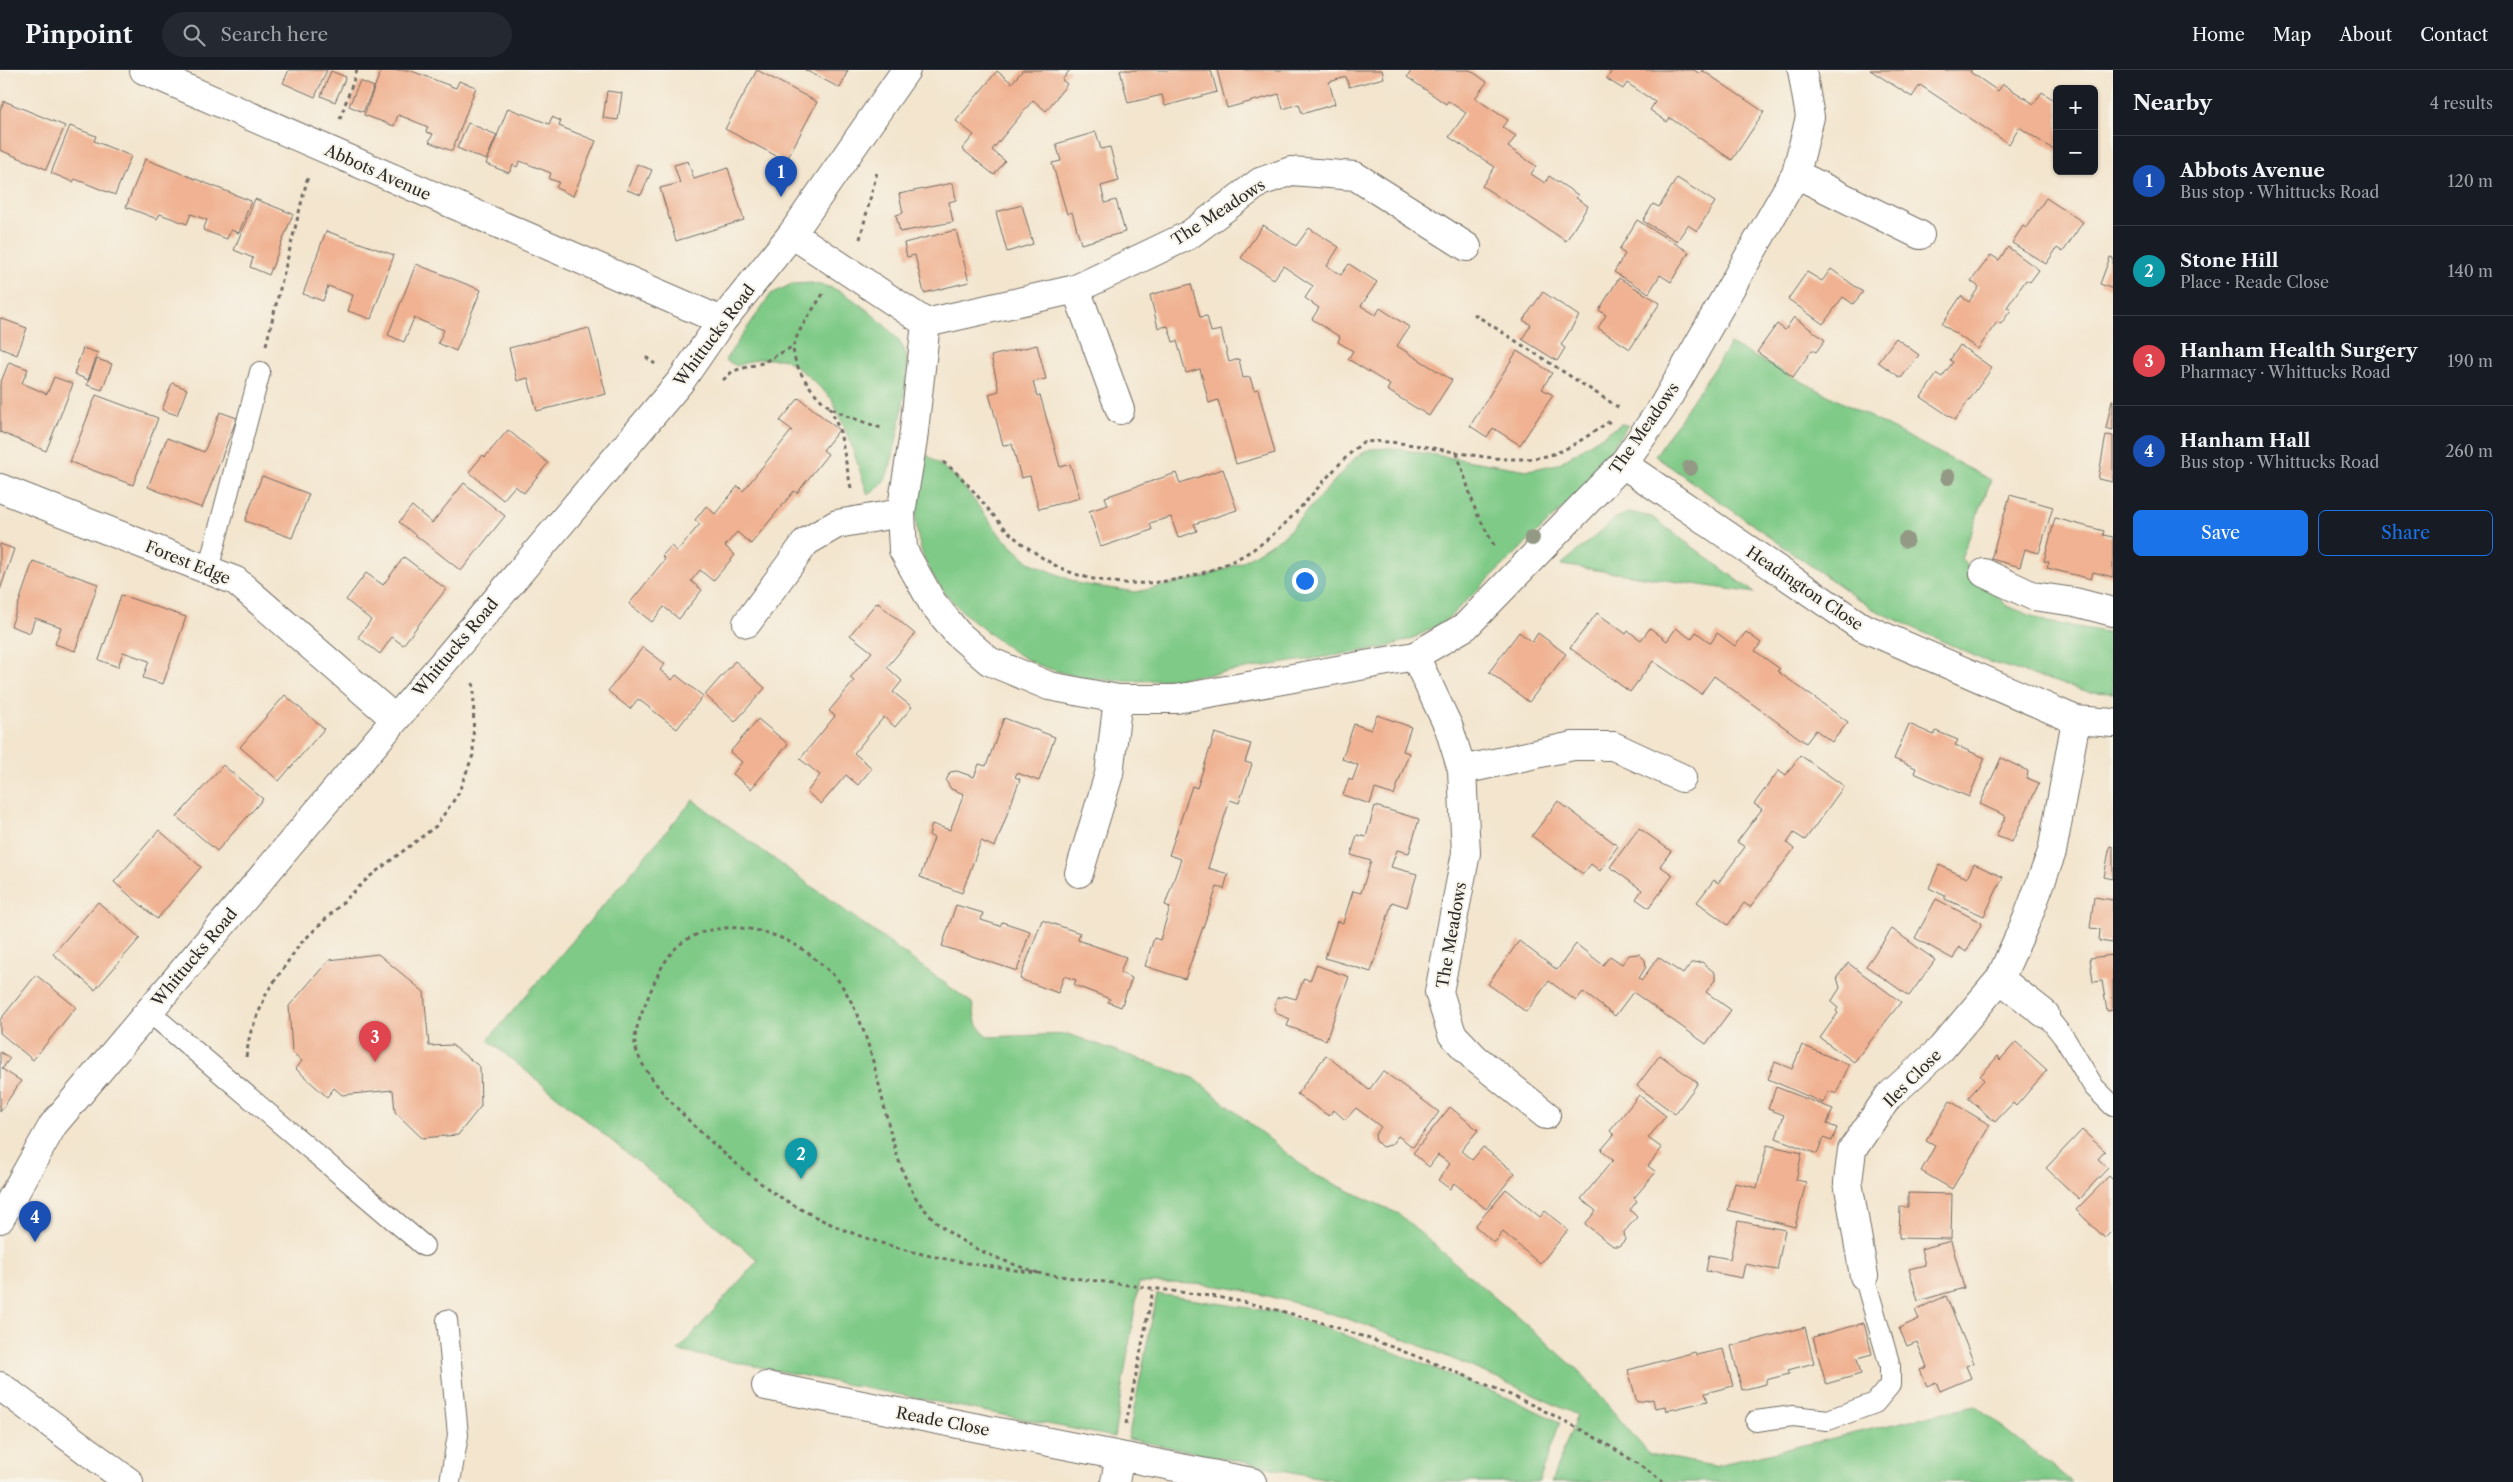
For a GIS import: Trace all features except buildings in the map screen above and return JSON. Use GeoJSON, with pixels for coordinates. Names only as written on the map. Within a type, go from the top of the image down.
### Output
{"type":"FeatureCollection","features":[{"type":"Feature","properties":{"kind":"street","name":"Abbots Avenue"},"geometry":{"type":"LineString","coordinates":[[144,70],[722,321]]}},
{"type":"Feature","properties":{"kind":"street","name":"Whittucks Road"},"geometry":{"type":"LineString","coordinates":[[0,1219],[53,1125],[394,718],[680,382],[722,321],[792,234],[906,70]]}},
{"type":"Feature","properties":{"kind":"street","name":"The Meadows"},"geometry":{"type":"LineString","coordinates":[[1467,247],[1355,176],[1291,171],[1260,182],[1189,235],[1076,288],[926,323],[914,440],[901,513],[902,550],[932,602],[957,633],[989,661],[1049,686],[1118,699],[1176,699],[1415,656],[1466,626],[1623,464],[1662,408],[1796,174],[1810,116],[1802,70]]}},
{"type":"Feature","properties":{"kind":"street"},"geometry":{"type":"LineString","coordinates":[[1796,174],[1920,235]]}},
{"type":"Feature","properties":{"kind":"street"},"geometry":{"type":"LineString","coordinates":[[792,234],[926,323]]}},
{"type":"Feature","properties":{"kind":"street"},"geometry":{"type":"LineString","coordinates":[[1076,288],[1120,410]]}},
{"type":"Feature","properties":{"kind":"street","name":"Headington Close"},"geometry":{"type":"LineString","coordinates":[[1623,464],[1860,626],[2076,720],[2113,723]]}},
{"type":"Feature","properties":{"kind":"street","name":"Forest Edge"},"geometry":{"type":"LineString","coordinates":[[0,488],[236,581],[394,718]]}},
{"type":"Feature","properties":{"kind":"street"},"geometry":{"type":"LineString","coordinates":[[747,623],[806,542],[836,524],[901,513]]}},
{"type":"Feature","properties":{"kind":"street"},"geometry":{"type":"LineString","coordinates":[[1984,573],[2033,596],[2075,602],[2113,612]]}},
{"type":"Feature","properties":{"kind":"street","name":"The Meadows"},"geometry":{"type":"LineString","coordinates":[[1415,656],[1449,728],[1462,770],[1466,853],[1439,992],[1452,1034],[1475,1058],[1546,1115]]}},
{"type":"Feature","properties":{"kind":"street"},"geometry":{"type":"LineString","coordinates":[[1079,873],[1109,774],[1118,699]]}},
{"type":"Feature","properties":{"kind":"street","name":"Iles Close"},"geometry":{"type":"LineString","coordinates":[[1864,1276],[1848,1182],[1852,1150],[1888,1097],[1941,1049],[2000,980],[2027,918],[2052,852],[2076,720]]}},
{"type":"Feature","properties":{"kind":"street"},"geometry":{"type":"LineString","coordinates":[[1462,770],[1573,746],[1613,746],[1682,778]]}},
{"type":"Feature","properties":{"kind":"street"},"geometry":{"type":"LineString","coordinates":[[2000,980],[2045,1014]]}},
{"type":"Feature","properties":{"kind":"street"},"geometry":{"type":"LineString","coordinates":[[0,1386],[129,1482]]}},
{"type":"Feature","properties":{"kind":"street","name":"Reade Close"},"geometry":{"type":"LineString","coordinates":[[766,1386],[1252,1482]]}},
{"type":"Feature","properties":{"kind":"street"},"geometry":{"type":"LineString","coordinates":[[1115,1482],[1120,1456]]}},
{"type":"Feature","properties":{"kind":"lane"},"geometry":{"type":"LineString","coordinates":[[208,570],[260,372]]}},
{"type":"Feature","properties":{"kind":"lane"},"geometry":{"type":"LineString","coordinates":[[148,1011],[424,1246]]}},
{"type":"Feature","properties":{"kind":"lane"},"geometry":{"type":"LineString","coordinates":[[2045,1014],[2065,1039],[2094,1087],[2113,1106]]}},
{"type":"Feature","properties":{"kind":"lane"},"geometry":{"type":"LineString","coordinates":[[1756,1420],[1793,1416],[1828,1420],[1875,1403],[1890,1385],[1890,1366],[1864,1276]]}},
{"type":"Feature","properties":{"kind":"lane"},"geometry":{"type":"LineString","coordinates":[[447,1320],[458,1435],[450,1482]]}},
{"type":"Feature","properties":{"kind":"path"},"geometry":{"type":"LineString","coordinates":[[260,372],[323,148],[357,70]]}},
{"type":"Feature","properties":{"kind":"path"},"geometry":{"type":"LineString","coordinates":[[1474,314],[1626,412]]}},
{"type":"Feature","properties":{"kind":"path"},"geometry":{"type":"LineString","coordinates":[[829,407],[840,432],[857,520]]}},
{"type":"Feature","properties":{"kind":"path"},"geometry":{"type":"LineString","coordinates":[[1457,453],[1476,512],[1500,556],[1517,573]]}},
{"type":"Feature","properties":{"kind":"path"},"geometry":{"type":"LineString","coordinates":[[241,1090],[250,1034],[267,992],[300,944],[369,878],[436,826],[458,794],[473,755],[474,687],[466,662],[456,645]]}},
{"type":"Feature","properties":{"kind":"path"},"geometry":{"type":"LineString","coordinates":[[1038,1273],[987,1256],[939,1224],[923,1209],[899,1162],[858,1019],[842,986],[830,971],[806,951],[780,938],[740,928],[712,929],[685,940],[671,954],[653,984],[640,1018],[635,1042],[642,1063],[658,1087],[702,1133],[747,1174],[803,1210],[888,1247],[952,1262],[1208,1296],[1277,1308],[1377,1341],[1517,1396],[1638,1463],[1663,1482]]}},
{"type":"Feature","properties":{"kind":"path"},"geometry":{"type":"LineString","coordinates":[[1120,1456],[1152,1290]]}},
{"type":"Feature","properties":{"kind":"green space"},"geometry":{"type":"Polygon","coordinates":[[[811,283],[837,290],[865,308],[895,337],[906,354],[904,396],[894,453],[886,477],[878,488],[868,495],[850,441],[832,399],[807,375],[785,359],[757,359],[737,366],[725,360],[771,294],[792,284],[811,283]]]}},
{"type":"Feature","properties":{"kind":"green space"},"geometry":{"type":"Polygon","coordinates":[[[1730,344],[1991,480],[1961,559],[2007,606],[2047,622],[2113,633],[2113,693],[2089,692],[1983,660],[1871,608],[1655,456],[1730,344]]]}},
{"type":"Feature","properties":{"kind":"green space"},"geometry":{"type":"Polygon","coordinates":[[[1621,424],[1628,425],[1586,486],[1443,623],[1413,638],[1384,648],[1170,679],[1119,681],[1069,674],[1044,667],[1019,655],[956,605],[944,592],[927,564],[917,532],[917,499],[926,454],[958,479],[1000,535],[1029,562],[1080,584],[1136,592],[1204,577],[1242,562],[1285,535],[1356,457],[1370,449],[1391,448],[1528,470],[1558,464],[1621,424]]]}},
{"type":"Feature","properties":{"kind":"green space"},"geometry":{"type":"Polygon","coordinates":[[[1630,512],[1652,517],[1755,593],[1561,565],[1616,518],[1630,512]]]}},
{"type":"Feature","properties":{"kind":"green space"},"geometry":{"type":"Polygon","coordinates":[[[693,800],[972,1003],[976,1022],[987,1037],[1068,1034],[1194,1078],[1311,1173],[1399,1214],[1578,1370],[1649,1454],[1713,1466],[1975,1405],[2072,1482],[1551,1482],[1577,1415],[1493,1376],[1364,1325],[1276,1298],[1209,1285],[1139,1283],[1114,1437],[678,1351],[758,1260],[488,1040],[693,800]]]}},
{"type":"Feature","properties":{"kind":"green space"},"geometry":{"type":"Polygon","coordinates":[[[1157,1294],[1275,1312],[1383,1348],[1513,1400],[1560,1422],[1539,1482],[1342,1482],[1128,1439],[1157,1294]]]}},
{"type":"Feature","properties":{"kind":"place","name":"Abbots Avenue"},"geometry":{"type":"Point","coordinates":[781,197]}},
{"type":"Feature","properties":{"kind":"place","name":"Hanham Health Surgery"},"geometry":{"type":"Point","coordinates":[375,1062]}},
{"type":"Feature","properties":{"kind":"place","name":"Stone Hill"},"geometry":{"type":"Point","coordinates":[801,1179]}},
{"type":"Feature","properties":{"kind":"place","name":"Hanham Hall"},"geometry":{"type":"Point","coordinates":[35,1242]}}]}
